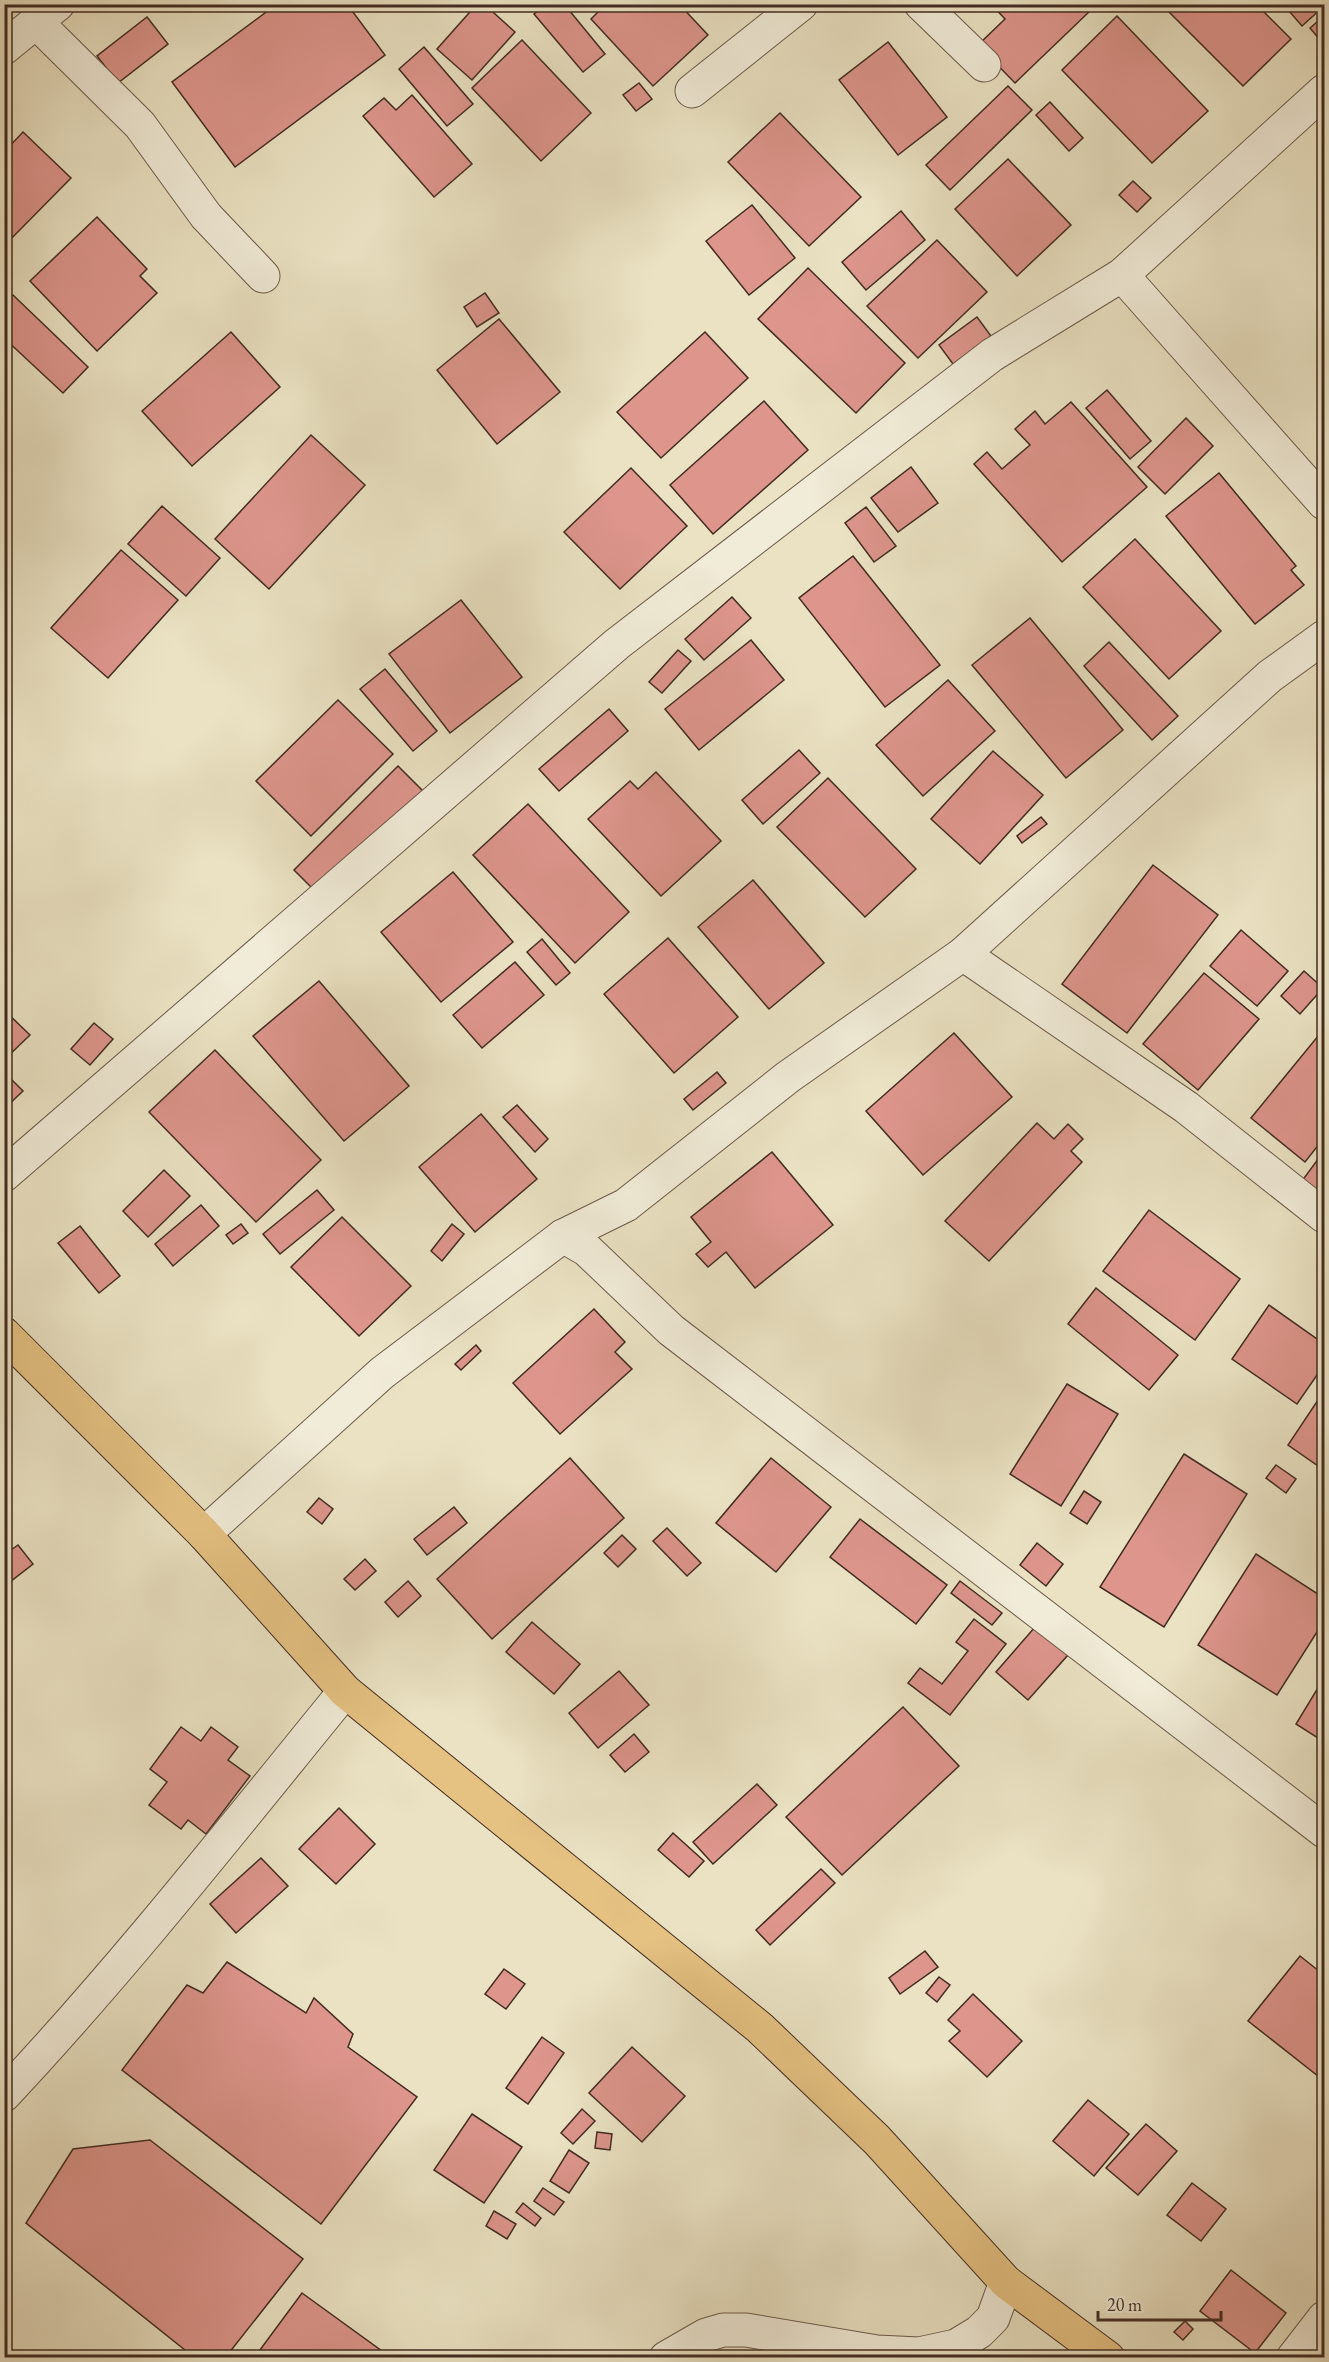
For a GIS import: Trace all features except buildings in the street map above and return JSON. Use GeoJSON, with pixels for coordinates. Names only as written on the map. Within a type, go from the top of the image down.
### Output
{"type":"FeatureCollection","features":[{"type":"Feature","properties":{"kind":"main road"},"geometry":{"type":"LineString","coordinates":[[4,1334],[204,1534],[345,1691],[760,2028],[878,2140],[1006,2282],[1108,2358]]}},
{"type":"Feature","properties":{"kind":"street"},"geometry":{"type":"LineString","coordinates":[[692,91],[801,4]]}},
{"type":"Feature","properties":{"kind":"street"},"geometry":{"type":"LineString","coordinates":[[921,4],[984,65]]}},
{"type":"Feature","properties":{"kind":"street"},"geometry":{"type":"LineString","coordinates":[[4,48],[47,14],[140,125],[206,216],[263,276]]}},
{"type":"Feature","properties":{"kind":"street"},"geometry":{"type":"LineString","coordinates":[[4,1174],[617,644],[992,355],[1122,276],[1324,91]]}},
{"type":"Feature","properties":{"kind":"street"},"geometry":{"type":"LineString","coordinates":[[1122,276],[1324,503]]}},
{"type":"Feature","properties":{"kind":"street"},"geometry":{"type":"LineString","coordinates":[[204,1534],[381,1372],[563,1236],[626,1205],[788,1077],[963,954],[1270,676],[1324,637]]}},
{"type":"Feature","properties":{"kind":"street"},"geometry":{"type":"LineString","coordinates":[[963,954],[1186,1107],[1324,1216]]}},
{"type":"Feature","properties":{"kind":"street"},"geometry":{"type":"LineString","coordinates":[[563,1236],[587,1250],[671,1330],[1324,1831]]}},
{"type":"Feature","properties":{"kind":"street"},"geometry":{"type":"LineString","coordinates":[[4,2095],[65,2030],[145,1938],[345,1691]]}},
{"type":"Feature","properties":{"kind":"street"},"geometry":{"type":"LineString","coordinates":[[666,2358],[706,2335],[723,2330],[746,2330],[877,2352],[919,2354],[956,2346],[979,2332],[993,2318],[1006,2282]]}},
{"type":"Feature","properties":{"kind":"street"},"geometry":{"type":"LineString","coordinates":[[1293,2358],[1324,2318]]}}]}
